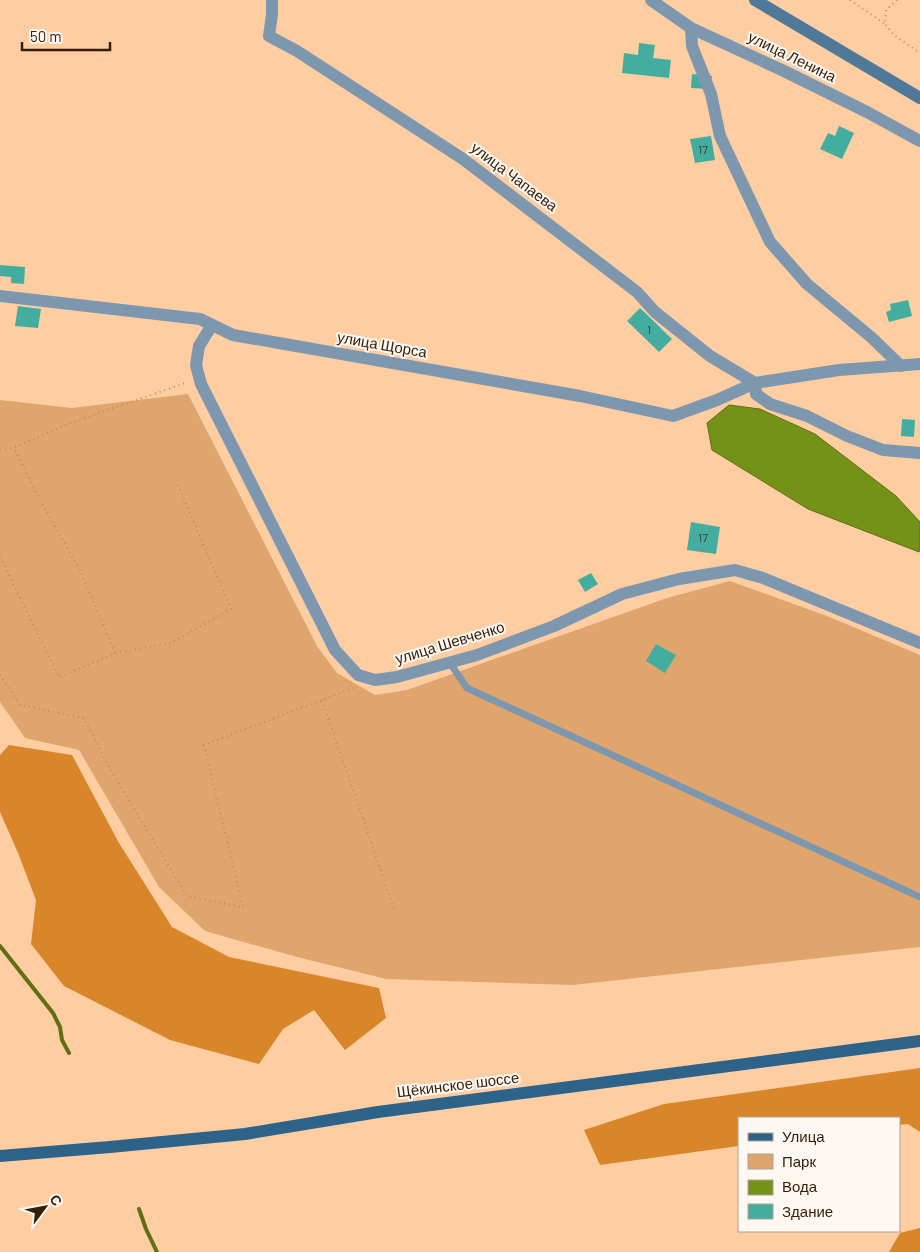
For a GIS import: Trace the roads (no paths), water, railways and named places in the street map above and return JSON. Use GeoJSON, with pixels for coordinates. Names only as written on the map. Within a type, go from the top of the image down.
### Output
{"type":"FeatureCollection","features":[{"type":"Feature","properties":{"kind":"main road"},"geometry":{"type":"LineString","coordinates":[[755,0],[920,98]]}},
{"type":"Feature","properties":{"kind":"main road","name":"Щёкинское шоссе"},"geometry":{"type":"LineString","coordinates":[[0,1156],[244,1134],[378,1112],[920,1041]]}},
{"type":"Feature","properties":{"kind":"street","name":"улица Чапаева"},"geometry":{"type":"LineString","coordinates":[[272,0],[269,36],[297,51],[464,159],[637,292],[654,312],[710,356],[754,383]]}},
{"type":"Feature","properties":{"kind":"street","name":"улица Ленина"},"geometry":{"type":"LineString","coordinates":[[651,0],[691,28],[867,112],[920,142]]}},
{"type":"Feature","properties":{"kind":"street"},"geometry":{"type":"LineString","coordinates":[[691,28],[692,46],[711,94],[720,136],[770,242],[807,284],[871,337],[902,366]]}},
{"type":"Feature","properties":{"kind":"street","name":"улица Щорса"},"geometry":{"type":"LineString","coordinates":[[0,296],[200,319],[233,335],[580,396],[673,416],[717,400],[754,383]]}},
{"type":"Feature","properties":{"kind":"street","name":"улица Шевченко"},"geometry":{"type":"LineString","coordinates":[[212,325],[199,346],[196,365],[201,384],[335,650],[358,674],[374,680],[397,677],[450,663],[477,655],[554,626],[622,594],[679,579],[735,570],[763,578],[920,643]]}},
{"type":"Feature","properties":{"kind":"street"},"geometry":{"type":"LineString","coordinates":[[920,364],[838,370],[754,383],[756,394],[770,404],[807,416],[847,436],[883,450],[920,453]]}},
{"type":"Feature","properties":{"kind":"lane"},"geometry":{"type":"LineString","coordinates":[[450,663],[467,688],[920,897]]}},
{"type":"Feature","properties":{"kind":"water"},"geometry":{"type":"Polygon","coordinates":[[[729,405],[760,409],[815,434],[896,496],[920,522],[919,552],[808,509],[712,450],[707,423],[729,405]]]}},
{"type":"Feature","properties":{"kind":"waterway"},"geometry":{"type":"LineString","coordinates":[[0,946],[53,1013],[60,1027],[62,1040],[69,1053]]}},
{"type":"Feature","properties":{"kind":"waterway"},"geometry":{"type":"LineString","coordinates":[[139,1209],[157,1252]]}}]}
